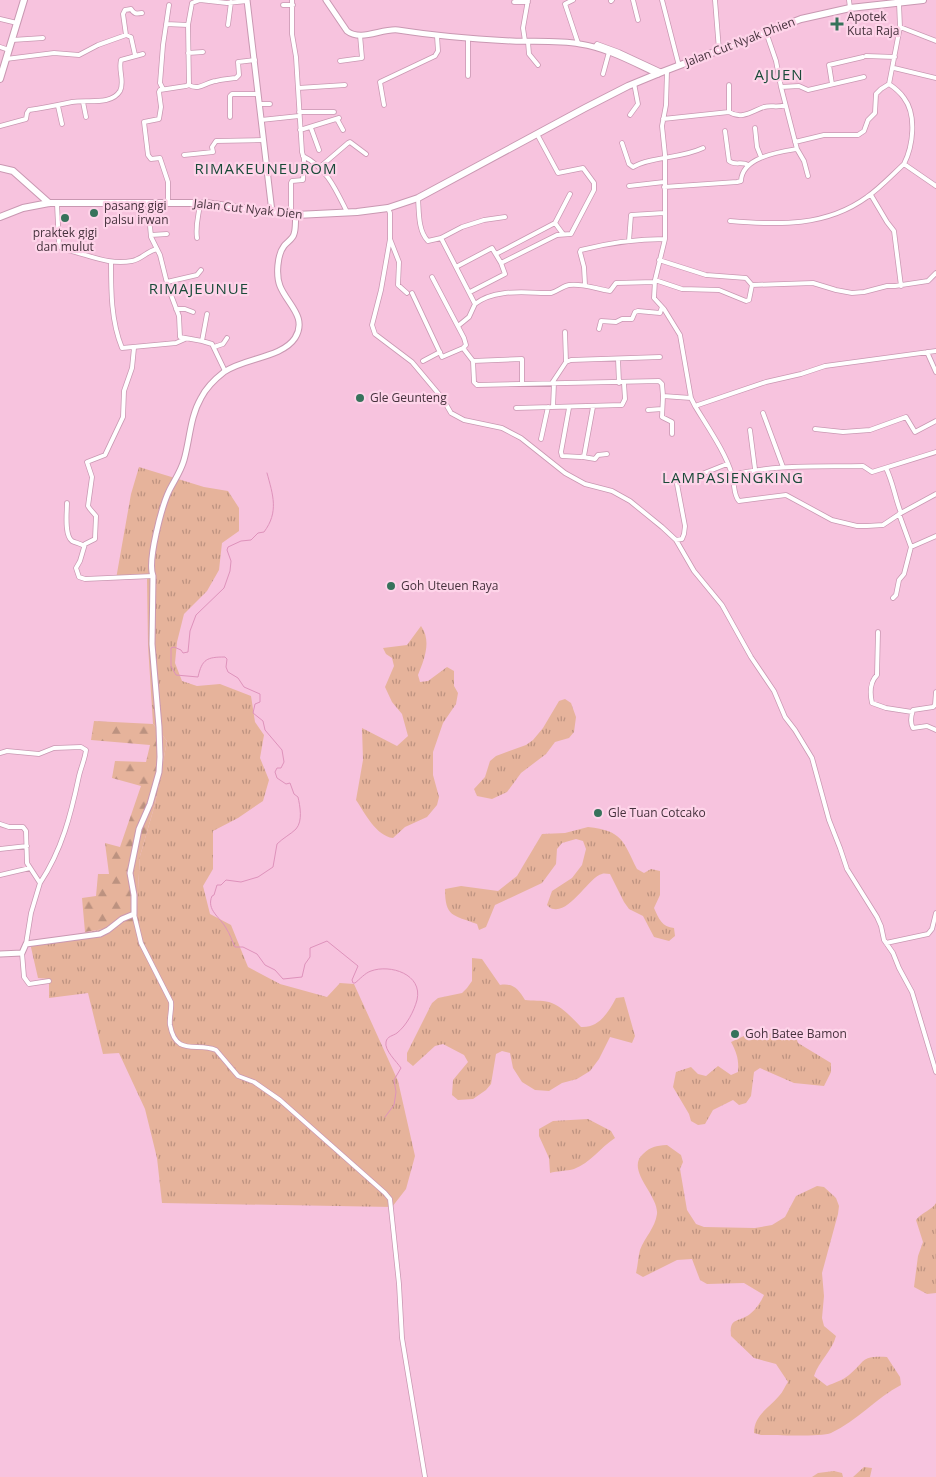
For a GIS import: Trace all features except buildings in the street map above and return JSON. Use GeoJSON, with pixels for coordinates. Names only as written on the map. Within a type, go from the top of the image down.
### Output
{"type":"FeatureCollection","features":[{"type":"Feature","properties":{"kind":"highway"},"geometry":{"type":"LineString","coordinates":[[0,79],[3,62],[24,0]]}},
{"type":"Feature","properties":{"kind":"highway","name":"Jalan Cut Nyak Dhien"},"geometry":{"type":"LineString","coordinates":[[567,118],[634,83],[800,19],[850,8],[924,0]]}},
{"type":"Feature","properties":{"kind":"highway","name":"Jalan Cut Nyak Dien"},"geometry":{"type":"LineString","coordinates":[[0,217],[24,208],[49,204],[200,203],[294,215],[388,208],[418,198],[567,118]]}},
{"type":"Feature","properties":{"kind":"highway"},"geometry":{"type":"LineString","coordinates":[[0,168],[13,171],[49,204]]}},
{"type":"Feature","properties":{"kind":"street"},"geometry":{"type":"LineString","coordinates":[[189,84],[188,25],[191,6],[194,1],[231,2],[247,0],[272,212]]}},
{"type":"Feature","properties":{"kind":"street"},"geometry":{"type":"LineString","coordinates":[[326,0],[347,31],[352,34],[360,35],[395,30],[437,36],[527,42],[578,43],[618,53],[662,72],[666,105],[662,119],[665,239],[655,281],[654,298],[680,335],[691,398],[712,433],[727,464],[732,475],[736,497],[739,501],[786,495],[832,520],[857,526],[878,526],[936,494]]}},
{"type":"Feature","properties":{"kind":"street"},"geometry":{"type":"LineString","coordinates":[[573,0],[565,4],[578,43]]}},
{"type":"Feature","properties":{"kind":"street"},"geometry":{"type":"LineString","coordinates":[[633,0],[638,20]]}},
{"type":"Feature","properties":{"kind":"street"},"geometry":{"type":"LineString","coordinates":[[662,0],[679,66]]}},
{"type":"Feature","properties":{"kind":"street"},"geometry":{"type":"LineString","coordinates":[[715,0],[719,50]]}},
{"type":"Feature","properties":{"kind":"street"},"geometry":{"type":"LineString","coordinates":[[849,0],[850,8]]}},
{"type":"Feature","properties":{"kind":"street"},"geometry":{"type":"LineString","coordinates":[[514,2],[528,1],[523,28],[529,54],[538,65]]}},
{"type":"Feature","properties":{"kind":"street"},"geometry":{"type":"LineString","coordinates":[[228,25],[231,2]]}},
{"type":"Feature","properties":{"kind":"street"},"geometry":{"type":"LineString","coordinates":[[283,5],[293,2],[292,34],[296,57],[300,130],[304,156],[303,180],[291,183],[294,236],[283,247],[278,275],[280,286],[299,318],[298,330],[295,338],[280,350],[249,360],[225,371],[212,383],[201,398],[194,414],[184,461],[168,492],[153,545],[150,569],[153,576],[152,644],[160,727],[159,772],[150,804],[139,829],[130,873],[134,895],[134,914],[141,942],[171,1002],[171,1031],[180,1044],[188,1048],[216,1050],[235,1073],[258,1085],[280,1100],[385,1192],[390,1199],[399,1284],[402,1338],[424,1477]]}},
{"type":"Feature","properties":{"kind":"street"},"geometry":{"type":"LineString","coordinates":[[796,142],[824,135],[858,135],[864,131],[868,120],[875,113],[876,94],[890,84],[900,27],[899,3]]}},
{"type":"Feature","properties":{"kind":"street"},"geometry":{"type":"LineString","coordinates":[[163,89],[160,83],[169,5]]}},
{"type":"Feature","properties":{"kind":"street"},"geometry":{"type":"LineString","coordinates":[[126,35],[123,12],[131,9],[133,13],[142,13]]}},
{"type":"Feature","properties":{"kind":"street"},"geometry":{"type":"LineString","coordinates":[[0,19],[17,23]]}},
{"type":"Feature","properties":{"kind":"street"},"geometry":{"type":"LineString","coordinates":[[166,24],[188,25]]}},
{"type":"Feature","properties":{"kind":"street"},"geometry":{"type":"LineString","coordinates":[[900,27],[936,41]]}},
{"type":"Feature","properties":{"kind":"street"},"geometry":{"type":"LineString","coordinates":[[766,32],[776,61],[780,87],[797,149],[804,161],[808,176]]}},
{"type":"Feature","properties":{"kind":"street"},"geometry":{"type":"LineString","coordinates":[[3,62],[54,53],[79,55],[98,45],[126,35],[131,37],[135,55]]}},
{"type":"Feature","properties":{"kind":"street"},"geometry":{"type":"LineString","coordinates":[[340,61],[362,58],[360,35]]}},
{"type":"Feature","properties":{"kind":"street"},"geometry":{"type":"LineString","coordinates":[[384,106],[380,82],[435,56],[438,51],[437,36]]}},
{"type":"Feature","properties":{"kind":"street"},"geometry":{"type":"LineString","coordinates":[[12,40],[43,38]]}},
{"type":"Feature","properties":{"kind":"street"},"geometry":{"type":"LineString","coordinates":[[468,38],[468,76]]}},
{"type":"Feature","properties":{"kind":"street"},"geometry":{"type":"LineString","coordinates":[[596,46],[609,52],[618,53]]}},
{"type":"Feature","properties":{"kind":"street"},"geometry":{"type":"LineString","coordinates":[[0,47],[8,50]]}},
{"type":"Feature","properties":{"kind":"street"},"geometry":{"type":"LineString","coordinates":[[188,54],[203,52]]}},
{"type":"Feature","properties":{"kind":"street"},"geometry":{"type":"LineString","coordinates":[[603,74],[609,52]]}},
{"type":"Feature","properties":{"kind":"street"},"geometry":{"type":"LineString","coordinates":[[0,126],[26,119],[27,112],[30,110],[58,106],[75,101],[109,99],[120,91],[122,80],[119,65],[121,60],[143,54]]}},
{"type":"Feature","properties":{"kind":"street"},"geometry":{"type":"LineString","coordinates":[[832,84],[829,65],[864,57],[895,56]]}},
{"type":"Feature","properties":{"kind":"street"},"geometry":{"type":"LineString","coordinates":[[189,84],[192,87],[200,87],[213,81],[236,78],[239,75],[238,62],[255,60]]}},
{"type":"Feature","properties":{"kind":"street"},"geometry":{"type":"LineString","coordinates":[[894,68],[936,78]]}},
{"type":"Feature","properties":{"kind":"street"},"geometry":{"type":"LineString","coordinates":[[780,87],[799,86],[808,90],[864,77]]}},
{"type":"Feature","properties":{"kind":"street"},"geometry":{"type":"LineString","coordinates":[[630,115],[638,104],[634,83]]}},
{"type":"Feature","properties":{"kind":"street"},"geometry":{"type":"LineString","coordinates":[[168,203],[168,182],[162,161],[160,158],[150,158],[144,122],[159,119],[161,107],[159,92],[163,89],[189,84]]}},
{"type":"Feature","properties":{"kind":"street"},"geometry":{"type":"LineString","coordinates":[[730,221],[768,224],[798,223],[834,215],[871,195],[904,164],[911,145],[910,114],[907,102],[904,96],[890,84]]}},
{"type":"Feature","properties":{"kind":"street"},"geometry":{"type":"LineString","coordinates":[[298,88],[345,85]]}},
{"type":"Feature","properties":{"kind":"street"},"geometry":{"type":"LineString","coordinates":[[729,85],[729,112]]}},
{"type":"Feature","properties":{"kind":"street"},"geometry":{"type":"LineString","coordinates":[[230,117],[230,96],[232,94],[258,94]]}},
{"type":"Feature","properties":{"kind":"street"},"geometry":{"type":"LineString","coordinates":[[83,102],[86,117]]}},
{"type":"Feature","properties":{"kind":"street"},"geometry":{"type":"LineString","coordinates":[[259,104],[270,104]]}},
{"type":"Feature","properties":{"kind":"street"},"geometry":{"type":"LineString","coordinates":[[662,119],[729,112],[738,116],[753,113],[767,107],[785,105]]}},
{"type":"Feature","properties":{"kind":"street"},"geometry":{"type":"LineString","coordinates":[[58,106],[62,124]]}},
{"type":"Feature","properties":{"kind":"street"},"geometry":{"type":"LineString","coordinates":[[261,120],[299,114],[334,112]]}},
{"type":"Feature","properties":{"kind":"street"},"geometry":{"type":"LineString","coordinates":[[300,130],[338,119],[343,130]]}},
{"type":"Feature","properties":{"kind":"street"},"geometry":{"type":"LineString","coordinates":[[311,128],[319,150]]}},
{"type":"Feature","properties":{"kind":"street"},"geometry":{"type":"LineString","coordinates":[[755,128],[757,147],[761,157]]}},
{"type":"Feature","properties":{"kind":"street"},"geometry":{"type":"LineString","coordinates":[[725,131],[729,162],[733,164],[748,164],[757,161],[761,157],[797,149]]}},
{"type":"Feature","properties":{"kind":"street"},"geometry":{"type":"LineString","coordinates":[[501,263],[557,235],[571,234],[594,190],[594,183],[583,168],[558,172],[537,134]]}},
{"type":"Feature","properties":{"kind":"street"},"geometry":{"type":"LineString","coordinates":[[184,155],[213,152],[212,147],[216,142],[263,140]]}},
{"type":"Feature","properties":{"kind":"street"},"geometry":{"type":"LineString","coordinates":[[320,167],[350,142],[366,154]]}},
{"type":"Feature","properties":{"kind":"street"},"geometry":{"type":"LineString","coordinates":[[622,143],[633,167],[644,161],[684,155],[703,148]]}},
{"type":"Feature","properties":{"kind":"street"},"geometry":{"type":"LineString","coordinates":[[304,156],[320,167],[334,185],[347,212]]}},
{"type":"Feature","properties":{"kind":"street"},"geometry":{"type":"LineString","coordinates":[[628,186],[737,182],[740,180],[748,164]]}},
{"type":"Feature","properties":{"kind":"street"},"geometry":{"type":"LineString","coordinates":[[904,164],[936,186]]}},
{"type":"Feature","properties":{"kind":"street"},"geometry":{"type":"LineString","coordinates":[[496,254],[555,223],[570,194]]}},
{"type":"Feature","properties":{"kind":"street"},"geometry":{"type":"LineString","coordinates":[[871,195],[894,231],[902,286]]}},
{"type":"Feature","properties":{"kind":"street"},"geometry":{"type":"LineString","coordinates":[[418,198],[421,228],[428,241],[441,238],[462,227],[484,220],[505,217]]}},
{"type":"Feature","properties":{"kind":"street"},"geometry":{"type":"LineString","coordinates":[[148,203],[151,235],[160,255],[179,316],[180,338],[209,343],[214,347],[225,371]]}},
{"type":"Feature","properties":{"kind":"street"},"geometry":{"type":"LineString","coordinates":[[198,238],[196,226],[200,203]]}},
{"type":"Feature","properties":{"kind":"street"},"geometry":{"type":"LineString","coordinates":[[57,204],[59,247],[111,262],[133,261],[156,249]]}},
{"type":"Feature","properties":{"kind":"street"},"geometry":{"type":"LineString","coordinates":[[388,208],[390,214],[390,239],[381,290],[372,324],[375,334],[412,362],[443,399],[451,413],[464,420],[502,428],[521,438],[565,473],[586,484],[612,490],[630,501],[676,540],[694,571],[722,605],[774,691],[784,717],[795,730],[812,758],[847,869],[877,917],[886,943],[912,992],[936,1072]]}},
{"type":"Feature","properties":{"kind":"street"},"geometry":{"type":"LineString","coordinates":[[629,241],[631,215],[664,213]]}},
{"type":"Feature","properties":{"kind":"street"},"geometry":{"type":"LineString","coordinates":[[555,223],[563,234]]}},
{"type":"Feature","properties":{"kind":"street"},"geometry":{"type":"LineString","coordinates":[[537,233],[541,242]]}},
{"type":"Feature","properties":{"kind":"street"},"geometry":{"type":"LineString","coordinates":[[151,235],[166,234]]}},
{"type":"Feature","properties":{"kind":"street"},"geometry":{"type":"LineString","coordinates":[[441,238],[475,304]]}},
{"type":"Feature","properties":{"kind":"street"},"geometry":{"type":"LineString","coordinates":[[390,239],[399,262],[398,285],[409,293],[442,357],[444,357],[463,348],[466,344],[432,277]]}},
{"type":"Feature","properties":{"kind":"street"},"geometry":{"type":"LineString","coordinates":[[585,286],[584,266],[580,251],[604,244],[665,239]]}},
{"type":"Feature","properties":{"kind":"street"},"geometry":{"type":"LineString","coordinates":[[517,243],[521,252]]}},
{"type":"Feature","properties":{"kind":"street"},"geometry":{"type":"LineString","coordinates":[[456,267],[492,248],[496,254],[505,274],[470,292]]}},
{"type":"Feature","properties":{"kind":"street"},"geometry":{"type":"LineString","coordinates":[[659,260],[706,275],[746,278],[752,285]]}},
{"type":"Feature","properties":{"kind":"street"},"geometry":{"type":"LineString","coordinates":[[111,262],[111,288],[115,327],[122,348],[176,343],[184,339]]}},
{"type":"Feature","properties":{"kind":"street"},"geometry":{"type":"LineString","coordinates":[[167,282],[200,274],[201,270]]}},
{"type":"Feature","properties":{"kind":"street"},"geometry":{"type":"LineString","coordinates":[[752,285],[813,283],[852,293],[928,281],[936,273]]}},
{"type":"Feature","properties":{"kind":"street"},"geometry":{"type":"LineString","coordinates":[[458,326],[470,317],[475,304],[482,298],[492,295],[551,292],[560,290],[568,285],[610,291],[616,283],[655,281],[682,289],[719,290],[746,301],[749,300],[752,285]]}},
{"type":"Feature","properties":{"kind":"street"},"geometry":{"type":"LineString","coordinates":[[599,329],[602,321],[616,322],[622,319],[632,319],[638,310],[660,314],[662,307]]}},
{"type":"Feature","properties":{"kind":"street"},"geometry":{"type":"LineString","coordinates":[[176,309],[185,309],[193,312]]}},
{"type":"Feature","properties":{"kind":"street"},"geometry":{"type":"LineString","coordinates":[[202,341],[207,314]]}},
{"type":"Feature","properties":{"kind":"street"},"geometry":{"type":"LineString","coordinates":[[541,439],[551,407],[553,383],[566,362],[565,332]]}},
{"type":"Feature","properties":{"kind":"street"},"geometry":{"type":"LineString","coordinates":[[214,347],[225,343],[227,338]]}},
{"type":"Feature","properties":{"kind":"street"},"geometry":{"type":"LineString","coordinates":[[134,348],[132,368],[124,391],[123,417],[105,455],[87,462],[92,477],[88,506],[97,519],[95,538],[85,544],[76,568],[77,574],[81,578],[153,576]]}},
{"type":"Feature","properties":{"kind":"street"},"geometry":{"type":"LineString","coordinates":[[463,348],[473,361],[475,384],[659,381],[662,384],[663,419],[672,422],[672,434]]}},
{"type":"Feature","properties":{"kind":"street"},"geometry":{"type":"LineString","coordinates":[[695,406],[766,382],[801,374],[824,366],[936,351]]}},
{"type":"Feature","properties":{"kind":"street"},"geometry":{"type":"LineString","coordinates":[[423,361],[440,352]]}},
{"type":"Feature","properties":{"kind":"street"},"geometry":{"type":"LineString","coordinates":[[927,352],[936,372]]}},
{"type":"Feature","properties":{"kind":"street"},"geometry":{"type":"LineString","coordinates":[[566,362],[571,360],[660,357]]}},
{"type":"Feature","properties":{"kind":"street"},"geometry":{"type":"LineString","coordinates":[[473,361],[522,359],[522,383]]}},
{"type":"Feature","properties":{"kind":"street"},"geometry":{"type":"LineString","coordinates":[[516,408],[622,405],[625,399],[618,359]]}},
{"type":"Feature","properties":{"kind":"street"},"geometry":{"type":"LineString","coordinates":[[663,396],[691,398]]}},
{"type":"Feature","properties":{"kind":"street"},"geometry":{"type":"LineString","coordinates":[[583,457],[593,407]]}},
{"type":"Feature","properties":{"kind":"street"},"geometry":{"type":"LineString","coordinates":[[569,408],[562,455],[596,459],[598,455],[607,454]]}},
{"type":"Feature","properties":{"kind":"street"},"geometry":{"type":"LineString","coordinates":[[648,410],[662,409]]}},
{"type":"Feature","properties":{"kind":"street"},"geometry":{"type":"LineString","coordinates":[[763,413],[783,467]]}},
{"type":"Feature","properties":{"kind":"street"},"geometry":{"type":"LineString","coordinates":[[815,429],[842,432],[863,431],[883,426],[904,417],[907,418],[915,432],[936,421]]}},
{"type":"Feature","properties":{"kind":"street"},"geometry":{"type":"LineString","coordinates":[[750,430],[755,469]]}},
{"type":"Feature","properties":{"kind":"street"},"geometry":{"type":"LineString","coordinates":[[732,475],[755,469],[783,467],[863,466],[872,472],[936,452]]}},
{"type":"Feature","properties":{"kind":"street"},"geometry":{"type":"LineString","coordinates":[[676,540],[682,539],[685,530],[677,484],[727,464]]}},
{"type":"Feature","properties":{"kind":"street"},"geometry":{"type":"LineString","coordinates":[[886,468],[891,478],[894,495],[910,547],[904,574],[899,580],[896,595],[893,598]]}},
{"type":"Feature","properties":{"kind":"street"},"geometry":{"type":"LineString","coordinates":[[67,503],[66,525],[70,537],[84,546]]}},
{"type":"Feature","properties":{"kind":"street"},"geometry":{"type":"LineString","coordinates":[[910,547],[936,536]]}},
{"type":"Feature","properties":{"kind":"street"},"geometry":{"type":"LineString","coordinates":[[878,632],[877,675],[873,680],[872,703],[886,708],[912,712]]}},
{"type":"Feature","properties":{"kind":"street"},"geometry":{"type":"LineString","coordinates":[[936,692],[935,705],[933,707],[915,708],[912,712],[911,725],[913,728],[929,727],[936,730]]}},
{"type":"Feature","properties":{"kind":"street"},"geometry":{"type":"LineString","coordinates":[[0,753],[7,751],[39,754],[54,748],[81,747],[86,750],[72,814],[62,834],[56,858],[40,882],[31,913],[26,944],[22,953],[27,982],[30,985],[49,982]]}},
{"type":"Feature","properties":{"kind":"street"},"geometry":{"type":"LineString","coordinates":[[0,824],[23,828],[27,833],[26,860],[40,882]]}},
{"type":"Feature","properties":{"kind":"street"},"geometry":{"type":"LineString","coordinates":[[0,849],[27,846]]}},
{"type":"Feature","properties":{"kind":"street"},"geometry":{"type":"LineString","coordinates":[[0,875],[30,868]]}},
{"type":"Feature","properties":{"kind":"street"},"geometry":{"type":"LineString","coordinates":[[886,943],[927,934],[932,929],[936,913]]}},
{"type":"Feature","properties":{"kind":"street"},"geometry":{"type":"LineString","coordinates":[[26,944],[100,934],[122,919],[134,914]]}},
{"type":"Feature","properties":{"kind":"street"},"geometry":{"type":"LineString","coordinates":[[0,954],[22,953]]}},
{"type":"Feature","properties":{"kind":"green space"},"geometry":{"type":"Polygon","coordinates":[[[139,467],[204,487],[228,491],[239,508],[239,531],[222,543],[219,570],[207,591],[184,614],[177,642],[175,663],[182,681],[197,686],[220,684],[251,696],[255,722],[264,735],[260,758],[269,780],[263,801],[238,818],[213,831],[213,869],[203,886],[210,914],[231,925],[248,967],[280,984],[327,997],[340,983],[354,984],[398,1081],[415,1156],[406,1189],[392,1207],[162,1203],[157,1158],[145,1109],[119,1053],[103,1054],[88,993],[49,998],[49,979],[38,978],[30,943],[136,923],[140,856],[155,804],[167,741],[153,724],[148,645],[147,578],[116,579],[131,494],[139,467]]]}},
{"type":"Feature","properties":{"kind":"green space"},"geometry":{"type":"Polygon","coordinates":[[[421,626],[426,638],[426,650],[418,675],[420,682],[428,681],[447,667],[454,671],[454,686],[458,693],[456,704],[443,723],[433,752],[433,775],[439,797],[437,805],[427,817],[405,827],[393,838],[376,829],[356,800],[363,760],[362,728],[397,746],[408,736],[402,714],[392,702],[385,687],[394,666],[392,658],[386,654],[383,648],[407,645],[421,626]]]}},
{"type":"Feature","properties":{"kind":"green space"},"geometry":{"type":"Polygon","coordinates":[[[565,699],[571,703],[576,717],[574,732],[569,738],[555,742],[546,754],[521,773],[507,792],[492,799],[477,796],[474,789],[485,777],[490,761],[496,756],[526,745],[533,740],[543,728],[559,701],[565,699]]]}},
{"type":"Feature","properties":{"kind":"green space"},"geometry":{"type":"Polygon","coordinates":[[[94,721],[153,724],[167,741],[155,804],[140,856],[136,924],[85,932],[82,898],[96,896],[98,874],[109,874],[105,843],[120,847],[141,786],[112,778],[115,761],[146,762],[150,745],[91,740],[94,721]]]}},
{"type":"Feature","properties":{"kind":"green space"},"geometry":{"type":"Polygon","coordinates":[[[588,827],[608,831],[620,839],[625,844],[637,869],[644,873],[651,869],[660,871],[660,895],[654,908],[659,919],[664,924],[674,928],[675,936],[669,941],[654,937],[643,916],[629,909],[610,874],[597,876],[567,905],[552,909],[547,905],[552,891],[572,878],[582,865],[586,849],[583,841],[576,839],[562,843],[557,849],[556,864],[542,883],[495,905],[486,927],[479,930],[477,924],[452,914],[449,910],[445,898],[445,889],[461,886],[498,891],[517,876],[542,834],[565,833],[588,827]]]}},
{"type":"Feature","properties":{"kind":"green space"},"geometry":{"type":"Polygon","coordinates":[[[472,958],[482,959],[500,985],[512,986],[525,1000],[546,1001],[558,1006],[581,1027],[587,1027],[598,1022],[610,1009],[616,998],[624,997],[635,1036],[632,1043],[610,1037],[599,1059],[590,1071],[549,1091],[535,1090],[522,1082],[513,1068],[510,1053],[502,1051],[496,1054],[491,1084],[486,1090],[473,1099],[458,1100],[452,1095],[453,1080],[468,1062],[464,1055],[443,1044],[435,1046],[413,1066],[407,1061],[407,1053],[432,1003],[438,998],[462,993],[472,981],[472,958]]]}},
{"type":"Feature","properties":{"kind":"green space"},"geometry":{"type":"Polygon","coordinates":[[[779,1033],[795,1035],[798,1043],[831,1063],[831,1072],[824,1086],[794,1083],[760,1068],[754,1072],[751,1096],[746,1103],[739,1105],[733,1100],[713,1110],[705,1124],[698,1125],[691,1121],[689,1114],[673,1087],[676,1072],[691,1067],[698,1074],[706,1076],[718,1066],[731,1075],[738,1072],[738,1068],[737,1057],[731,1042],[746,1035],[779,1033]]]}},
{"type":"Feature","properties":{"kind":"green space"},"geometry":{"type":"Polygon","coordinates":[[[588,1119],[611,1131],[615,1138],[580,1166],[571,1170],[550,1173],[549,1158],[539,1136],[539,1129],[553,1121],[588,1119]]]}},
{"type":"Feature","properties":{"kind":"green space"},"geometry":{"type":"Polygon","coordinates":[[[667,1145],[681,1155],[683,1162],[680,1169],[687,1210],[696,1224],[704,1227],[755,1228],[772,1225],[785,1217],[796,1196],[817,1186],[824,1187],[836,1198],[839,1206],[838,1214],[822,1273],[824,1296],[822,1318],[824,1326],[836,1336],[814,1376],[827,1386],[847,1377],[868,1358],[887,1357],[900,1377],[901,1385],[831,1433],[798,1436],[761,1435],[754,1433],[756,1421],[788,1382],[776,1364],[754,1358],[731,1336],[731,1326],[735,1321],[750,1314],[760,1303],[764,1295],[744,1283],[707,1284],[700,1280],[692,1259],[677,1260],[643,1277],[636,1273],[640,1250],[654,1224],[657,1214],[653,1199],[640,1175],[639,1160],[651,1148],[667,1145]]]}},
{"type":"Feature","properties":{"kind":"green space"},"geometry":{"type":"Polygon","coordinates":[[[936,1203],[936,1293],[927,1294],[914,1287],[918,1256],[923,1242],[916,1220],[936,1203]]]}},
{"type":"Feature","properties":{"kind":"green space"},"geometry":{"type":"Polygon","coordinates":[[[864,1467],[872,1468],[870,1477],[853,1477],[864,1467]]]}},
{"type":"Feature","properties":{"kind":"green space"},"geometry":{"type":"Polygon","coordinates":[[[834,1471],[842,1473],[843,1477],[812,1477],[818,1473],[834,1471]]]}},
{"type":"Feature","properties":{"kind":"waterway"},"geometry":{"type":"LineString","coordinates":[[267,473],[273,503],[272,517],[269,525],[264,532],[258,533],[251,540],[241,541],[228,547],[227,550],[231,561],[230,571],[224,588],[196,615],[190,631],[188,652],[183,653],[174,647],[171,648],[171,666],[176,675],[198,677],[201,666],[206,660],[225,657],[227,659],[226,667],[228,672],[238,678],[244,687],[260,694],[260,702],[255,704],[253,713],[263,721],[265,730],[282,750],[284,762],[281,768],[277,768],[275,772],[277,778],[286,784],[290,783],[294,794],[298,797],[300,818],[296,829],[277,844],[273,867],[258,877],[241,882],[226,880],[221,885],[217,885],[212,896],[211,905],[235,947],[243,947],[257,954],[265,965],[275,970],[283,979],[302,977],[305,964],[310,957],[310,948],[327,941],[358,966],[352,980],[353,983],[371,971],[387,969],[403,973],[415,984],[418,991],[412,1013],[401,1030],[389,1037],[386,1042],[389,1052],[401,1068],[394,1080],[396,1092],[394,1105],[385,1117]]}},
{"type":"Feature","properties":{"kind":"place","name":"Apotek Kuta Raja"},"geometry":{"type":"Point","coordinates":[837,24]}},
{"type":"Feature","properties":{"kind":"place","name":"pasang gigi palsu irwan"},"geometry":{"type":"Point","coordinates":[94,213]}},
{"type":"Feature","properties":{"kind":"place","name":"praktek gigi dan mulut"},"geometry":{"type":"Point","coordinates":[65,218]}},
{"type":"Feature","properties":{"kind":"place","name":"Gle Geunteng"},"geometry":{"type":"Point","coordinates":[360,398]}},
{"type":"Feature","properties":{"kind":"place","name":"Goh Uteuen Raya"},"geometry":{"type":"Point","coordinates":[391,586]}},
{"type":"Feature","properties":{"kind":"place","name":"Gle Tuan Cotcako"},"geometry":{"type":"Point","coordinates":[598,813]}},
{"type":"Feature","properties":{"kind":"place","name":"Goh Batee Bamon"},"geometry":{"type":"Point","coordinates":[735,1034]}},
{"type":"Feature","properties":{"kind":"district","name":"AJUEN"},"geometry":{"type":"Point","coordinates":[779,75]}},
{"type":"Feature","properties":{"kind":"district","name":"RIMAKEUNEUROM"},"geometry":{"type":"Point","coordinates":[266,169]}},
{"type":"Feature","properties":{"kind":"district","name":"RIMAJEUNUE"},"geometry":{"type":"Point","coordinates":[199,289]}},
{"type":"Feature","properties":{"kind":"district","name":"LAMPASIENGKING"},"geometry":{"type":"Point","coordinates":[733,478]}}]}
